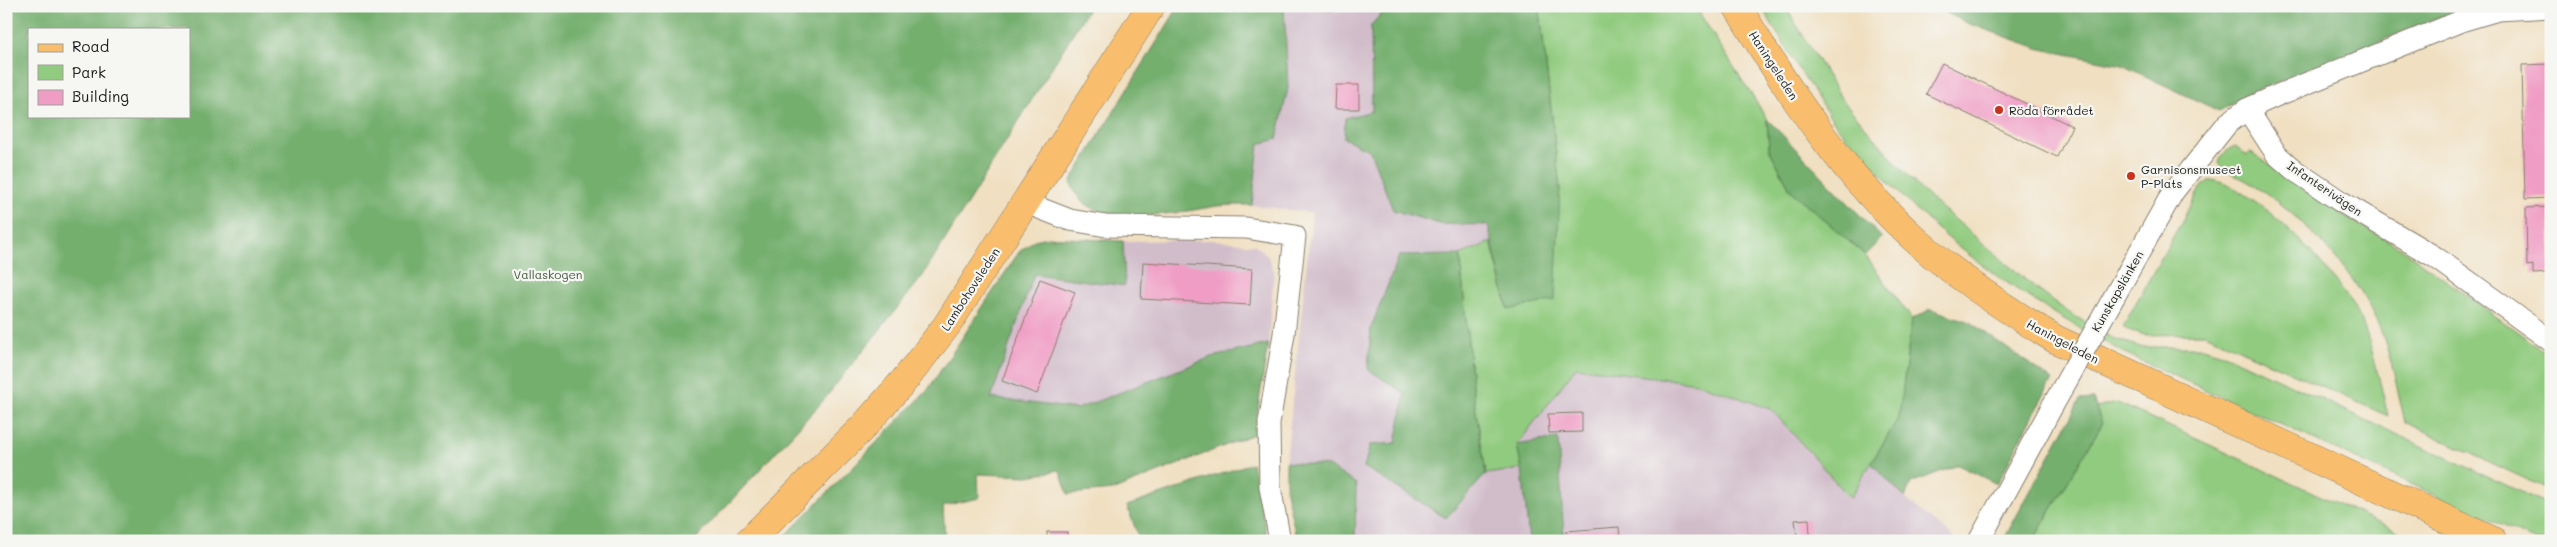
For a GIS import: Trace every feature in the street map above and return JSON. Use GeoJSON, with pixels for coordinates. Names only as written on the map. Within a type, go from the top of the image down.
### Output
{"type":"FeatureCollection","features":[{"type":"Feature","properties":{"kind":"main road","name":"Lambohovsleden"},"geometry":{"type":"LineString","coordinates":[[749,541],[865,425],[907,377],[947,325],[1151,6]]}},
{"type":"Feature","properties":{"kind":"main road","name":"Haningeleden"},"geometry":{"type":"LineString","coordinates":[[1737,6],[1773,66],[1832,150],[1857,180],[1918,242],[2000,306],[2055,339],[2493,541]]}},
{"type":"Feature","properties":{"kind":"street"},"geometry":{"type":"LineString","coordinates":[[2248,109],[2287,91],[2461,21],[2498,10],[2551,6]]}},
{"type":"Feature","properties":{"kind":"street","name":"Kunskapslänken"},"geometry":{"type":"LineString","coordinates":[[1979,541],[2173,192],[2227,124],[2248,109]]}},
{"type":"Feature","properties":{"kind":"street","name":"Infanterivägen"},"geometry":{"type":"LineString","coordinates":[[2248,109],[2277,155],[2294,170],[2340,201],[2435,257],[2551,341]]}},
{"type":"Feature","properties":{"kind":"street"},"geometry":{"type":"LineString","coordinates":[[1026,203],[1070,220],[1106,226],[1246,228],[1296,236],[1284,334],[1269,423],[1270,487],[1280,541]]}},
{"type":"Feature","properties":{"kind":"shaded area"},"geometry":{"type":"Polygon","coordinates":[[[1284,6],[1389,6],[1371,25],[1372,111],[1370,151],[1393,210],[1439,224],[1488,225],[1491,242],[1460,255],[1399,256],[1368,369],[1405,393],[1396,444],[1446,518],[1486,474],[1522,469],[1529,541],[1355,541],[1356,484],[1328,466],[1286,462],[1312,213],[1252,205],[1259,144],[1277,139],[1288,88],[1284,6]]]}},
{"type":"Feature","properties":{"kind":"shaded area"},"geometry":{"type":"Polygon","coordinates":[[[1215,240],[1255,245],[1267,255],[1274,271],[1268,344],[1212,357],[1077,409],[990,398],[1034,274],[1125,286],[1123,241],[1215,240]]]}},
{"type":"Feature","properties":{"kind":"shaded area"},"geometry":{"type":"Polygon","coordinates":[[[1576,367],[1697,383],[1771,409],[1849,498],[1871,463],[1905,498],[1958,541],[1564,541],[1558,439],[1517,445],[1576,367]]]}},
{"type":"Feature","properties":{"kind":"green space","name":"Vallaskogen"},"geometry":{"type":"Polygon","coordinates":[[[6,6],[1090,6],[922,277],[822,402],[694,541],[6,541],[6,6]]]}},
{"type":"Feature","properties":{"kind":"green space"},"geometry":{"type":"Polygon","coordinates":[[[1179,6],[1284,6],[1288,88],[1277,139],[1259,144],[1252,205],[1217,206],[1158,215],[1134,216],[1112,214],[1093,208],[1079,198],[1071,181],[1179,6]]]}},
{"type":"Feature","properties":{"kind":"green space"},"geometry":{"type":"Polygon","coordinates":[[[1389,6],[1532,6],[1540,12],[1560,189],[1555,300],[1508,310],[1488,225],[1439,224],[1393,210],[1370,151],[1344,138],[1345,118],[1372,111],[1371,25],[1389,6]]]}},
{"type":"Feature","properties":{"kind":"green space"},"geometry":{"type":"Polygon","coordinates":[[[1532,6],[1695,6],[1767,119],[1769,149],[1791,191],[1865,255],[1912,319],[1899,417],[1850,498],[1771,409],[1697,383],[1576,367],[1517,445],[1522,469],[1486,474],[1472,386],[1460,255],[1491,242],[1508,310],[1560,189],[1540,12],[1532,6]]]}},
{"type":"Feature","properties":{"kind":"green space"},"geometry":{"type":"Polygon","coordinates":[[[1761,6],[1785,6],[1841,98],[1923,192],[2034,287],[2068,312],[2112,338],[2140,347],[2200,347],[2226,355],[2551,506],[2551,541],[2536,541],[2129,355],[2026,296],[1994,274],[1934,226],[1905,199],[1851,142],[1836,125],[1816,96],[1761,6]]]}},
{"type":"Feature","properties":{"kind":"green space"},"geometry":{"type":"Polygon","coordinates":[[[1933,6],[2468,6],[2254,92],[2219,111],[2122,65],[2041,49],[1967,23],[1933,6]]]}},
{"type":"Feature","properties":{"kind":"green space"},"geometry":{"type":"Polygon","coordinates":[[[1767,119],[1882,238],[1865,255],[1791,191],[1769,149],[1767,119]]]}},
{"type":"Feature","properties":{"kind":"green space"},"geometry":{"type":"Polygon","coordinates":[[[2236,146],[2246,155],[2251,152],[2338,212],[2401,248],[2551,356],[2551,491],[2405,422],[2386,345],[2378,323],[2367,302],[2339,262],[2307,227],[2266,193],[2222,168],[2219,163],[2221,157],[2228,150],[2236,146]]]}},
{"type":"Feature","properties":{"kind":"green space"},"geometry":{"type":"Polygon","coordinates":[[[2210,180],[2228,185],[2250,197],[2295,236],[2336,282],[2351,303],[2366,331],[2388,416],[2205,334],[2145,335],[2128,330],[2123,326],[2201,187],[2210,180]]]}},
{"type":"Feature","properties":{"kind":"green space"},"geometry":{"type":"Polygon","coordinates":[[[1048,237],[1123,241],[1125,286],[1034,274],[991,398],[1077,409],[1212,357],[1268,344],[1254,434],[1114,490],[1068,494],[1060,470],[1028,476],[978,474],[979,498],[943,506],[945,541],[780,541],[927,391],[1019,252],[1034,240],[1048,237]]]}},
{"type":"Feature","properties":{"kind":"green space"},"geometry":{"type":"Polygon","coordinates":[[[1460,255],[1472,386],[1486,474],[1446,518],[1364,467],[1370,445],[1396,443],[1405,394],[1368,369],[1371,328],[1399,256],[1460,255]]]}},
{"type":"Feature","properties":{"kind":"green space"},"geometry":{"type":"Polygon","coordinates":[[[1931,309],[1970,322],[2052,380],[1997,484],[1958,465],[1911,483],[1905,498],[1871,463],[1899,417],[1912,319],[1931,309]]]}},
{"type":"Feature","properties":{"kind":"green space"},"geometry":{"type":"Polygon","coordinates":[[[2093,399],[2102,424],[2033,541],[2003,541],[2080,400],[2093,399]]]}},
{"type":"Feature","properties":{"kind":"green space"},"geometry":{"type":"Polygon","coordinates":[[[2118,403],[2419,541],[2033,541],[2102,424],[2096,408],[2118,403]]]}},
{"type":"Feature","properties":{"kind":"green space"},"geometry":{"type":"Polygon","coordinates":[[[1558,438],[1564,541],[1529,541],[1522,469],[1517,445],[1558,438]]]}},
{"type":"Feature","properties":{"kind":"green space"},"geometry":{"type":"Polygon","coordinates":[[[1286,462],[1328,466],[1356,484],[1355,541],[1297,541],[1286,491],[1286,462]]]}},
{"type":"Feature","properties":{"kind":"green space"},"geometry":{"type":"Polygon","coordinates":[[[1252,463],[1268,541],[1140,541],[1127,506],[1252,463]]]}},
{"type":"Feature","properties":{"kind":"building"},"geometry":{"type":"Polygon","coordinates":[[[1308,6],[1332,6],[1332,11],[1308,6]]]}},
{"type":"Feature","properties":{"kind":"building","name":"Röda förrådet"},"geometry":{"type":"Polygon","coordinates":[[[1942,63],[2072,126],[2057,157],[1926,94],[1942,63]]]}},
{"type":"Feature","properties":{"kind":"building"},"geometry":{"type":"Polygon","coordinates":[[[2551,64],[2551,198],[2525,199],[2522,65],[2551,64]]]}},
{"type":"Feature","properties":{"kind":"building"},"geometry":{"type":"Polygon","coordinates":[[[1336,85],[1359,85],[1359,109],[1335,109],[1336,85]]]}},
{"type":"Feature","properties":{"kind":"building"},"geometry":{"type":"Polygon","coordinates":[[[2551,207],[2551,273],[2533,274],[2533,265],[2527,266],[2526,208],[2551,207]]]}},
{"type":"Feature","properties":{"kind":"building"},"geometry":{"type":"Polygon","coordinates":[[[1143,262],[1252,269],[1250,305],[1141,299],[1143,262]]]}},
{"type":"Feature","properties":{"kind":"building"},"geometry":{"type":"Polygon","coordinates":[[[1040,279],[1075,292],[1037,394],[1002,381],[1040,279]]]}},
{"type":"Feature","properties":{"kind":"building"},"geometry":{"type":"Polygon","coordinates":[[[1582,413],[1582,432],[1549,433],[1548,414],[1582,413]]]}},
{"type":"Feature","properties":{"kind":"building"},"geometry":{"type":"Polygon","coordinates":[[[1809,519],[1810,535],[1797,536],[1795,520],[1809,519]]]}},
{"type":"Feature","properties":{"kind":"building"},"geometry":{"type":"Polygon","coordinates":[[[1619,527],[1620,541],[1567,541],[1566,531],[1619,527]]]}},
{"type":"Feature","properties":{"kind":"building"},"geometry":{"type":"Polygon","coordinates":[[[1047,532],[1067,532],[1067,541],[1047,541],[1047,532]]]}},
{"type":"Feature","properties":{"kind":"place","name":"Röda förrådet"},"geometry":{"type":"Point","coordinates":[1999,110]}},
{"type":"Feature","properties":{"kind":"place","name":"Garnisonsmuseet P-Plats"},"geometry":{"type":"Point","coordinates":[2131,176]}}]}
